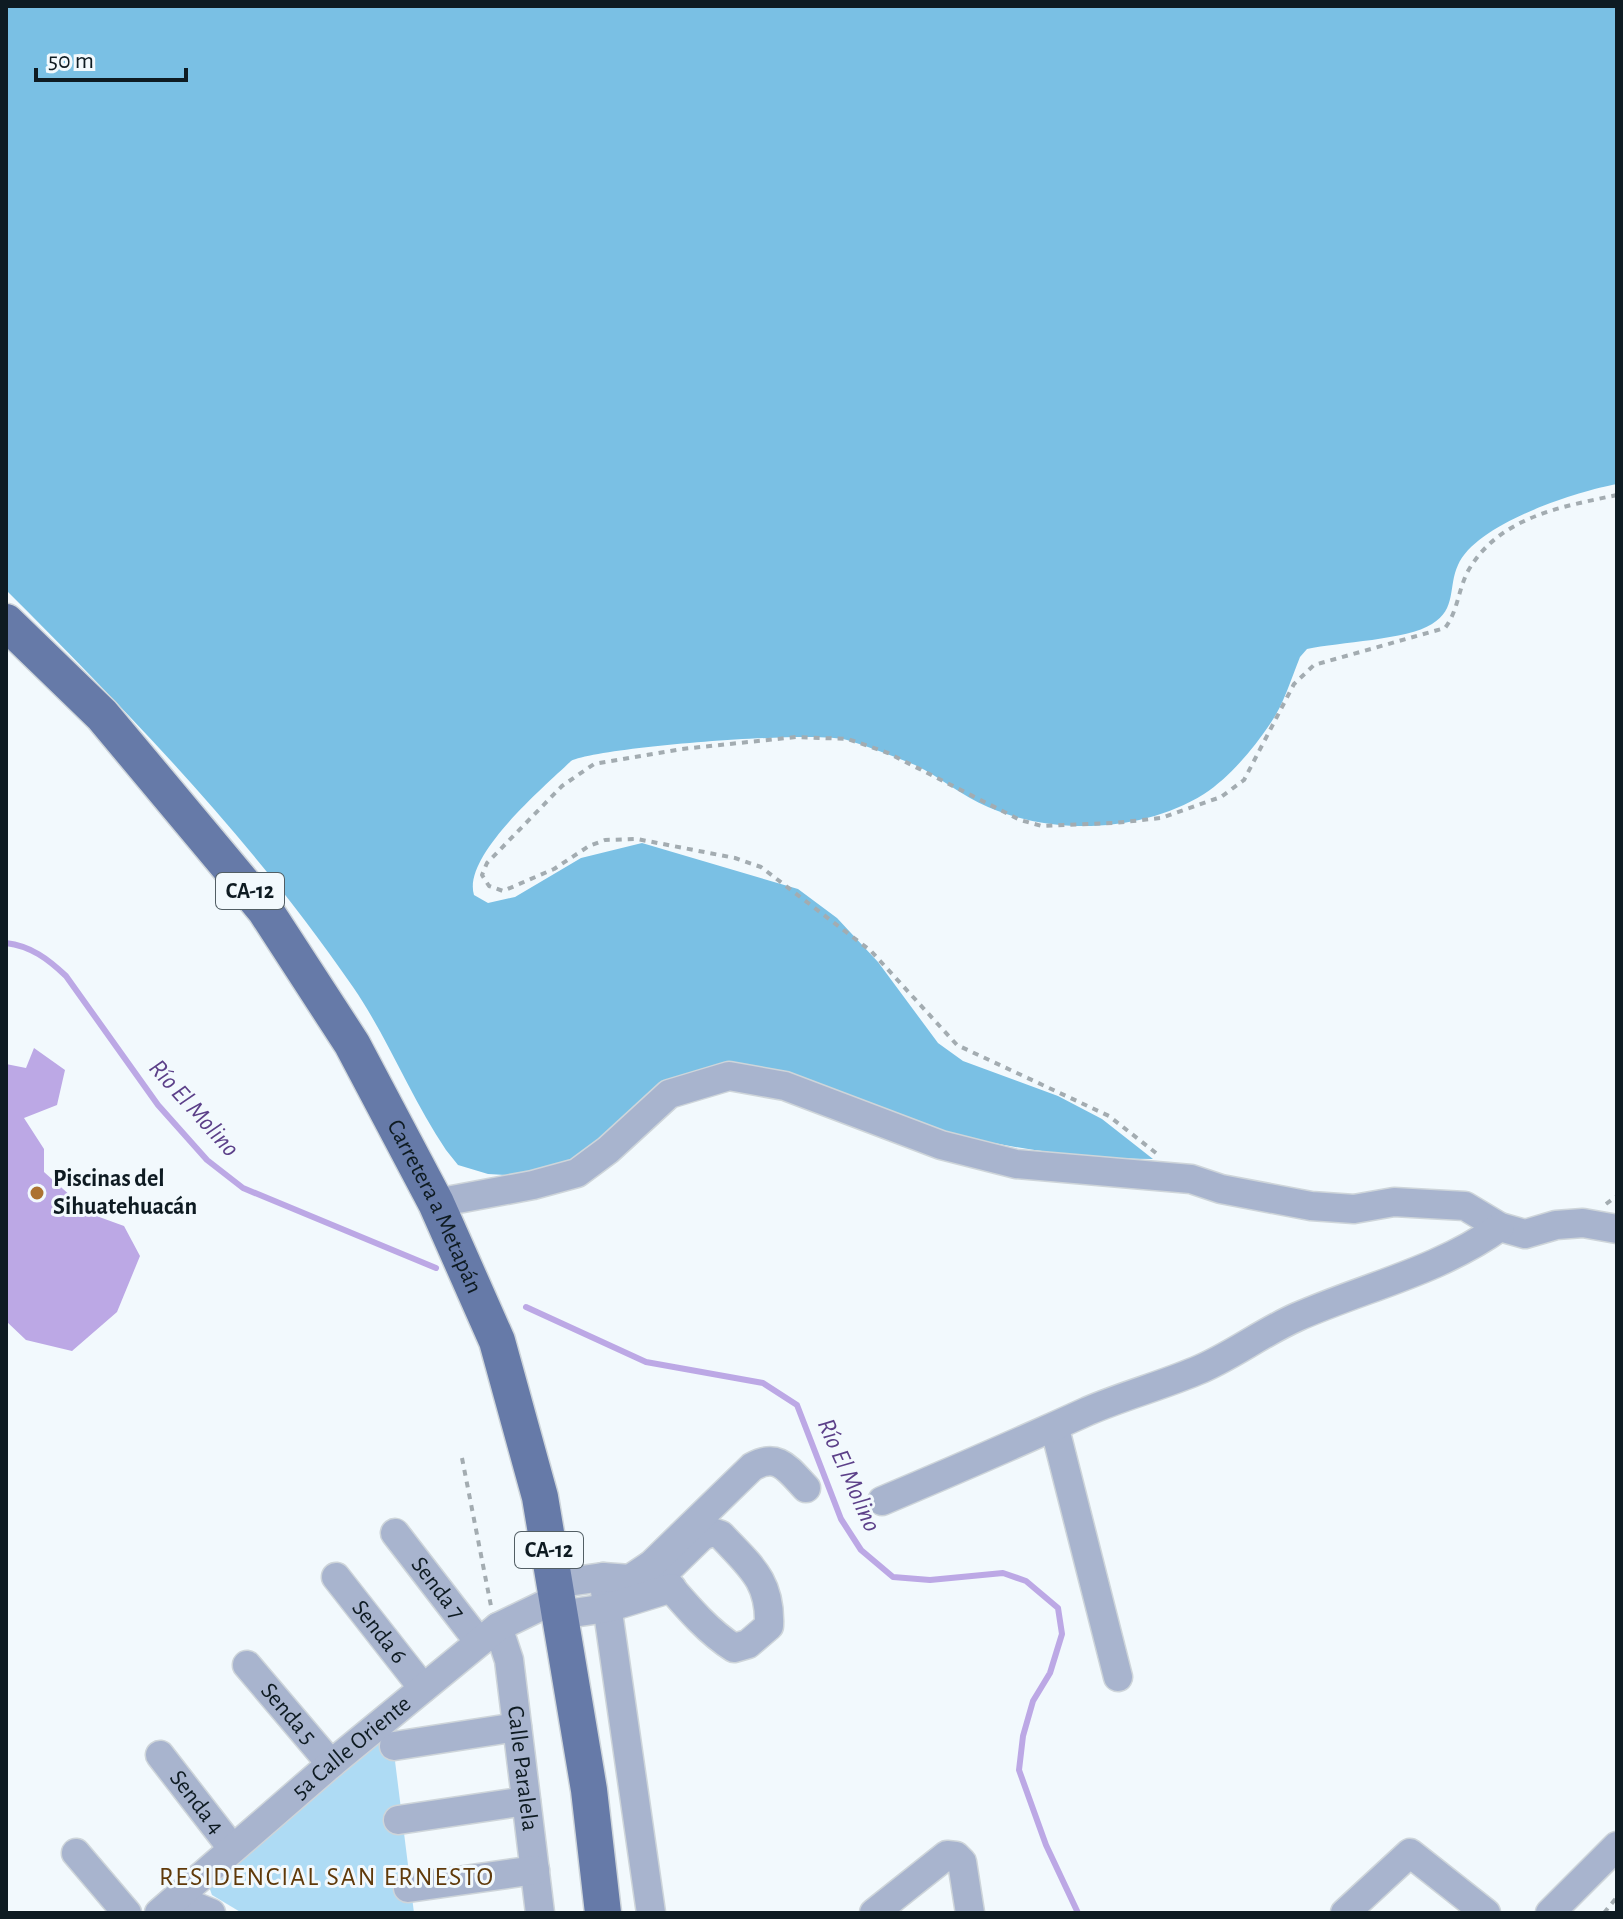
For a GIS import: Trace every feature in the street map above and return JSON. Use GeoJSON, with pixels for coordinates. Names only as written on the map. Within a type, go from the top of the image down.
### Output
{"type":"FeatureCollection","features":[{"type":"Feature","properties":{"kind":"main road","name":"Carretera a Metapán"},"geometry":{"type":"LineString","coordinates":[[6,622],[102,715],[265,910],[352,1044],[436,1203],[497,1341],[540,1497],[589,1790],[603,1913]]}},
{"type":"Feature","properties":{"kind":"street"},"geometry":{"type":"LineString","coordinates":[[436,1203],[533,1185],[577,1173],[608,1150],[669,1094],[729,1076],[785,1086],[941,1145],[1016,1164],[1185,1178],[1311,1206],[1354,1209],[1394,1202],[1465,1206],[1500,1227],[1525,1234],[1556,1225],[1583,1223],[1617,1229]]}},
{"type":"Feature","properties":{"kind":"street"},"geometry":{"type":"LineString","coordinates":[[882,1501],[1055,1429],[1088,1411],[1199,1370],[1259,1334],[1334,1301],[1444,1261],[1500,1227]]}},
{"type":"Feature","properties":{"kind":"street"},"geometry":{"type":"LineString","coordinates":[[1055,1429],[1118,1677]]}},
{"type":"Feature","properties":{"kind":"street"},"geometry":{"type":"LineString","coordinates":[[556,1600],[607,1608],[661,1576],[752,1467],[766,1459],[782,1462],[806,1488]]}},
{"type":"Feature","properties":{"kind":"street","name":"Senda 7"},"geometry":{"type":"LineString","coordinates":[[395,1533],[489,1635]]}},
{"type":"Feature","properties":{"kind":"street"},"geometry":{"type":"LineString","coordinates":[[556,1600],[603,1577],[630,1579],[661,1576]]}},
{"type":"Feature","properties":{"kind":"street","name":"Senda 6"},"geometry":{"type":"LineString","coordinates":[[336,1577],[423,1688]]}},
{"type":"Feature","properties":{"kind":"street"},"geometry":{"type":"LineString","coordinates":[[603,1577],[651,1913]]}},
{"type":"Feature","properties":{"kind":"street","name":"5a Calle Oriente"},"geometry":{"type":"LineString","coordinates":[[168,1906],[331,1764],[489,1635],[556,1600]]}},
{"type":"Feature","properties":{"kind":"street","name":"Calle Paralela"},"geometry":{"type":"LineString","coordinates":[[489,1635],[509,1660],[540,1913]]}},
{"type":"Feature","properties":{"kind":"street","name":"Senda 5"},"geometry":{"type":"LineString","coordinates":[[247,1665],[331,1764]]}},
{"type":"Feature","properties":{"kind":"street"},"geometry":{"type":"LineString","coordinates":[[394,1746],[517,1727]]}},
{"type":"Feature","properties":{"kind":"street","name":"Senda 4"},"geometry":{"type":"LineString","coordinates":[[160,1755],[232,1848]]}},
{"type":"Feature","properties":{"kind":"street"},"geometry":{"type":"LineString","coordinates":[[398,1820],[526,1801]]}},
{"type":"Feature","properties":{"kind":"street"},"geometry":{"type":"LineString","coordinates":[[1550,1913],[1617,1846]]}},
{"type":"Feature","properties":{"kind":"street"},"geometry":{"type":"LineString","coordinates":[[76,1853],[127,1913]]}},
{"type":"Feature","properties":{"kind":"street"},"geometry":{"type":"LineString","coordinates":[[1345,1913],[1410,1853],[1486,1913]]}},
{"type":"Feature","properties":{"kind":"street"},"geometry":{"type":"LineString","coordinates":[[874,1913],[947,1855],[956,1856],[962,1862],[970,1913]]}},
{"type":"Feature","properties":{"kind":"street"},"geometry":{"type":"LineString","coordinates":[[408,1888],[535,1870]]}},
{"type":"Feature","properties":{"kind":"street"},"geometry":{"type":"LineString","coordinates":[[168,1906],[211,1913]]}},
{"type":"Feature","properties":{"kind":"path"},"geometry":{"type":"LineString","coordinates":[[1185,1178],[1109,1116],[957,1045],[871,951],[761,867],[735,858],[637,839],[605,840],[589,846],[554,869],[503,891],[489,886],[482,875],[487,863],[562,786],[594,764],[682,749],[796,737],[848,739],[888,753],[1020,820],[1042,826],[1161,818],[1221,797],[1244,780],[1289,693],[1314,665],[1445,628],[1454,616],[1466,575],[1481,549],[1505,529],[1557,508],[1617,495]]}},
{"type":"Feature","properties":{"kind":"path"},"geometry":{"type":"LineString","coordinates":[[462,1458],[489,1635]]}},
{"type":"Feature","properties":{"kind":"path"},"geometry":{"type":"LineString","coordinates":[[1604,1913],[1617,1897]]}},
{"type":"Feature","properties":{"kind":"shaded area"},"geometry":{"type":"Polygon","coordinates":[[[6,6],[1617,6],[1617,484],[1553,502],[1484,536],[1468,550],[1458,565],[1449,604],[1432,624],[1406,634],[1307,649],[1300,657],[1275,716],[1240,762],[1204,794],[1154,816],[1098,826],[1041,823],[988,807],[915,765],[847,740],[795,737],[708,742],[622,750],[571,761],[508,823],[480,861],[474,879],[474,895],[488,903],[515,897],[581,858],[642,843],[798,889],[837,918],[878,962],[938,1043],[963,1061],[1058,1096],[1102,1119],[1153,1159],[1096,1157],[986,1142],[878,1116],[716,1070],[594,1151],[539,1177],[488,1174],[458,1165],[446,1150],[353,987],[232,830],[144,732],[6,590],[6,6]]]}},
{"type":"Feature","properties":{"kind":"shaded area","name":"Piscinas del Sihuatehuacán"},"geometry":{"type":"Polygon","coordinates":[[[34,1048],[65,1070],[57,1105],[24,1118],[44,1149],[44,1172],[91,1214],[124,1226],[140,1256],[117,1312],[72,1351],[26,1340],[6,1321],[6,1064],[26,1068],[34,1048]]]}},
{"type":"Feature","properties":{"kind":"shaded area"},"geometry":{"type":"Polygon","coordinates":[[[391,1729],[414,1913],[242,1913],[212,1895],[208,1884],[391,1729]]]}},
{"type":"Feature","properties":{"kind":"waterway","name":"Río El Molino"},"geometry":{"type":"LineString","coordinates":[[6,943],[39,954],[66,976],[158,1105],[207,1160],[243,1188],[436,1268]]}},
{"type":"Feature","properties":{"kind":"waterway","name":"Río El Molino"},"geometry":{"type":"LineString","coordinates":[[526,1307],[646,1362],[763,1383],[797,1405],[841,1519],[861,1550],[893,1577],[930,1580],[1003,1573],[1026,1581],[1058,1608],[1062,1634],[1050,1673],[1033,1701],[1023,1736],[1019,1770],[1046,1845],[1078,1913]]}},
{"type":"Feature","properties":{"kind":"place","name":"Piscinas del Sihuatehuacán"},"geometry":{"type":"Point","coordinates":[37,1193]}},
{"type":"Feature","properties":{"kind":"district","name":"RESIDENCIAL SAN ERNESTO"},"geometry":{"type":"Point","coordinates":[327,1877]}}]}
